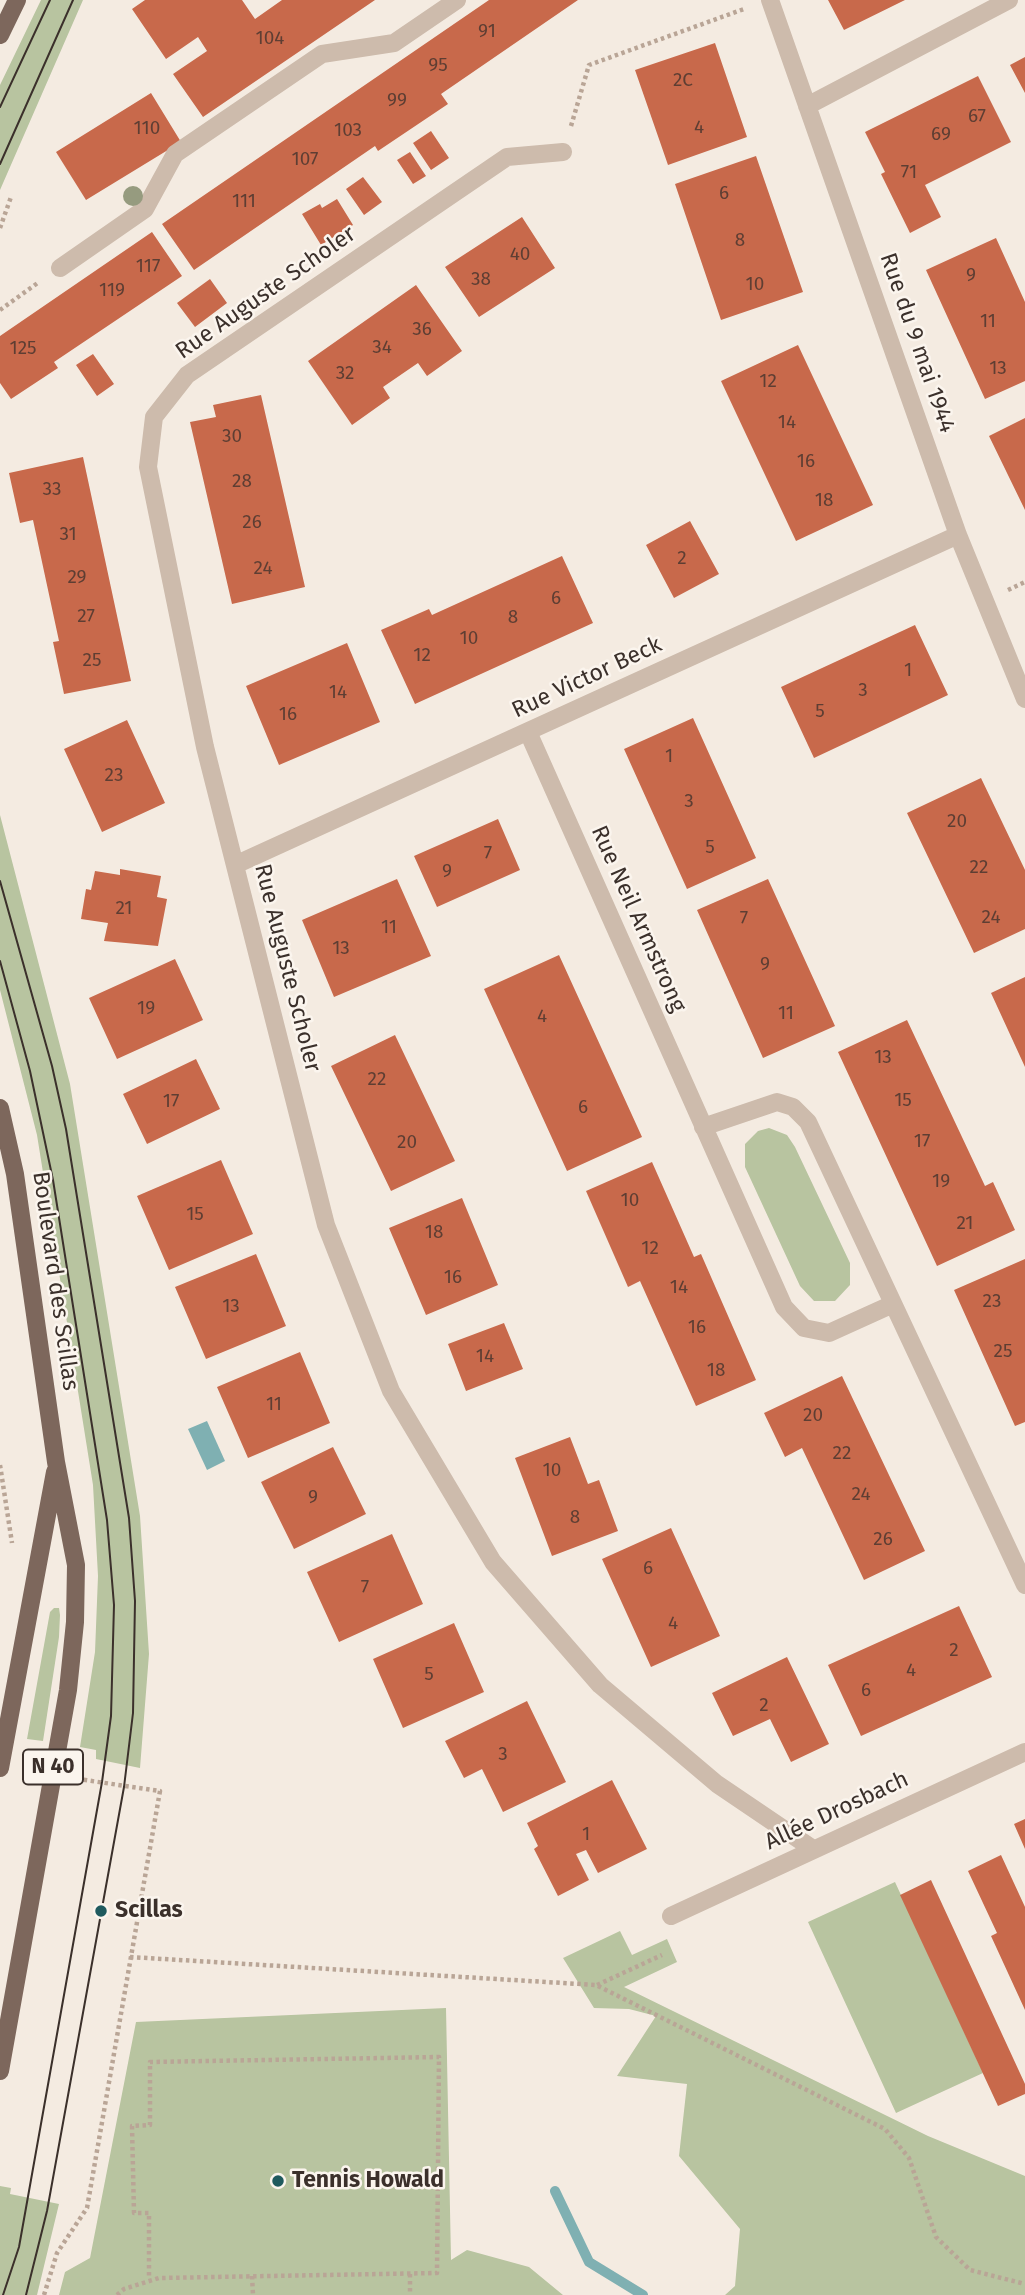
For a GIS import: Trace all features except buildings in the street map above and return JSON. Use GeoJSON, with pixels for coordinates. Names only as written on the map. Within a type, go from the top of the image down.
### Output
{"type":"FeatureCollection","features":[{"type":"Feature","properties":{"kind":"main road"},"geometry":{"type":"LineString","coordinates":[[0,36],[17,0]]}},
{"type":"Feature","properties":{"kind":"main road","name":"Boulevard des Scillas"},"geometry":{"type":"LineString","coordinates":[[0,1108],[15,1174],[56,1462],[76,1565],[75,1622],[68,1690],[0,2071]]}},
{"type":"Feature","properties":{"kind":"main road","name":"Boulevard des Scillas"},"geometry":{"type":"LineString","coordinates":[[0,1768],[56,1462]]}},
{"type":"Feature","properties":{"kind":"street"},"geometry":{"type":"LineString","coordinates":[[60,268],[145,209],[175,154],[321,54],[394,43],[457,0]]}},
{"type":"Feature","properties":{"kind":"street"},"geometry":{"type":"LineString","coordinates":[[807,106],[1009,0]]}},
{"type":"Feature","properties":{"kind":"street","name":"Rue du 9 mai 1944"},"geometry":{"type":"LineString","coordinates":[[762,2],[807,106],[958,535],[1025,699]]}},
{"type":"Feature","properties":{"kind":"street","name":"Rue Auguste Scholer"},"geometry":{"type":"LineString","coordinates":[[563,152],[507,157],[187,375],[154,417],[148,467],[205,747],[326,1224],[391,1391],[493,1562],[600,1685],[717,1784],[813,1849]]}},
{"type":"Feature","properties":{"kind":"street","name":"Rue Victor Beck"},"geometry":{"type":"LineString","coordinates":[[235,865],[958,535]]}},
{"type":"Feature","properties":{"kind":"street","name":"Rue Neil Armstrong"},"geometry":{"type":"LineString","coordinates":[[528,732],[784,1307],[804,1328],[829,1333],[893,1304]]}},
{"type":"Feature","properties":{"kind":"street"},"geometry":{"type":"LineString","coordinates":[[703,1127],[776,1102],[793,1107],[808,1122],[1025,1585]]}},
{"type":"Feature","properties":{"kind":"street","name":"Allée Drosbach"},"geometry":{"type":"LineString","coordinates":[[671,1916],[1025,1752]]}},
{"type":"Feature","properties":{"kind":"path"},"geometry":{"type":"LineString","coordinates":[[563,152],[589,65],[762,2]]}},
{"type":"Feature","properties":{"kind":"path"},"geometry":{"type":"LineString","coordinates":[[0,228],[11,197]]}},
{"type":"Feature","properties":{"kind":"path"},"geometry":{"type":"LineString","coordinates":[[0,310],[60,268]]}},
{"type":"Feature","properties":{"kind":"path"},"geometry":{"type":"LineString","coordinates":[[0,1465],[13,1552]]}},
{"type":"Feature","properties":{"kind":"path"},"geometry":{"type":"LineString","coordinates":[[44,2295],[57,2253],[87,2208],[160,1791]]}},
{"type":"Feature","properties":{"kind":"path"},"geometry":{"type":"LineString","coordinates":[[596,1985],[662,1955]]}},
{"type":"Feature","properties":{"kind":"path"},"geometry":{"type":"LineString","coordinates":[[130,1957],[596,1985],[885,2129],[909,2158],[936,2237],[970,2270],[1025,2284]]}},
{"type":"Feature","properties":{"kind":"path"},"geometry":{"type":"LineString","coordinates":[[117,2295],[149,2279],[437,2273],[439,2057],[150,2062],[150,2125],[132,2126],[134,2213],[149,2213],[149,2279]]}},
{"type":"Feature","properties":{"kind":"path"},"geometry":{"type":"LineString","coordinates":[[410,2274],[410,2295]]}},
{"type":"Feature","properties":{"kind":"path"},"geometry":{"type":"LineString","coordinates":[[252,2276],[253,2295]]}},
{"type":"Feature","properties":{"kind":"green space"},"geometry":{"type":"Polygon","coordinates":[[[41,0],[83,0],[0,190],[0,85],[41,0]]]}},
{"type":"Feature","properties":{"kind":"green space"},"geometry":{"type":"Polygon","coordinates":[[[0,815],[70,1084],[140,1516],[149,1654],[140,1768],[96,1759],[96,1750],[80,1747],[95,1652],[98,1576],[93,1485],[37,1135],[0,990],[0,815]]]}},
{"type":"Feature","properties":{"kind":"green space"},"geometry":{"type":"Polygon","coordinates":[[[769,1128],[787,1135],[795,1147],[850,1263],[850,1285],[835,1301],[814,1301],[800,1286],[745,1167],[745,1144],[758,1131],[769,1128]]]}},
{"type":"Feature","properties":{"kind":"green space"},"geometry":{"type":"Polygon","coordinates":[[[59,1608],[59,1637],[43,1741],[27,1739],[50,1612],[59,1608]]]}},
{"type":"Feature","properties":{"kind":"green space"},"geometry":{"type":"Polygon","coordinates":[[[895,1882],[983,2073],[896,2113],[808,1922],[895,1882]]]}},
{"type":"Feature","properties":{"kind":"green space"},"geometry":{"type":"Polygon","coordinates":[[[620,1931],[632,1955],[667,1939],[677,1962],[624,1987],[928,2136],[1025,2176],[1025,2295],[725,2295],[735,2286],[740,2229],[679,2156],[687,2084],[617,2076],[656,2016],[629,2009],[594,2008],[563,1958],[620,1931]]]}},
{"type":"Feature","properties":{"kind":"green space","name":"Tennis Howald"},"geometry":{"type":"Polygon","coordinates":[[[446,2008],[451,2260],[467,2250],[529,2267],[563,2295],[59,2295],[65,2272],[90,2258],[136,2022],[446,2008]]]}},
{"type":"Feature","properties":{"kind":"green space"},"geometry":{"type":"Polygon","coordinates":[[[0,2186],[11,2188],[10,2194],[59,2204],[37,2295],[0,2295],[0,2186]]]}},
{"type":"Feature","properties":{"kind":"water"},"geometry":{"type":"Polygon","coordinates":[[[207,1421],[225,1461],[207,1470],[188,1429],[207,1421]]]}},
{"type":"Feature","properties":{"kind":"waterway"},"geometry":{"type":"LineString","coordinates":[[555,2191],[589,2262],[643,2295]]}},
{"type":"Feature","properties":{"kind":"tram line"},"geometry":{"type":"LineString","coordinates":[[0,107],[50,0]]}},
{"type":"Feature","properties":{"kind":"tram line"},"geometry":{"type":"LineString","coordinates":[[0,164],[73,0]]}},
{"type":"Feature","properties":{"kind":"tram line"},"geometry":{"type":"LineString","coordinates":[[0,881],[52,1066],[66,1129],[129,1518],[135,1601],[133,1713],[124,1787],[47,2211],[26,2295]]}},
{"type":"Feature","properties":{"kind":"tram line"},"geometry":{"type":"LineString","coordinates":[[0,961],[30,1071],[53,1180],[107,1520],[114,1605],[111,1716],[102,1782],[19,2247],[3,2295]]}},
{"type":"Feature","properties":{"kind":"place","name":"Scillas"},"geometry":{"type":"Point","coordinates":[101,1911]}},
{"type":"Feature","properties":{"kind":"place","name":"Tennis Howald"},"geometry":{"type":"Point","coordinates":[278,2181]}}]}
